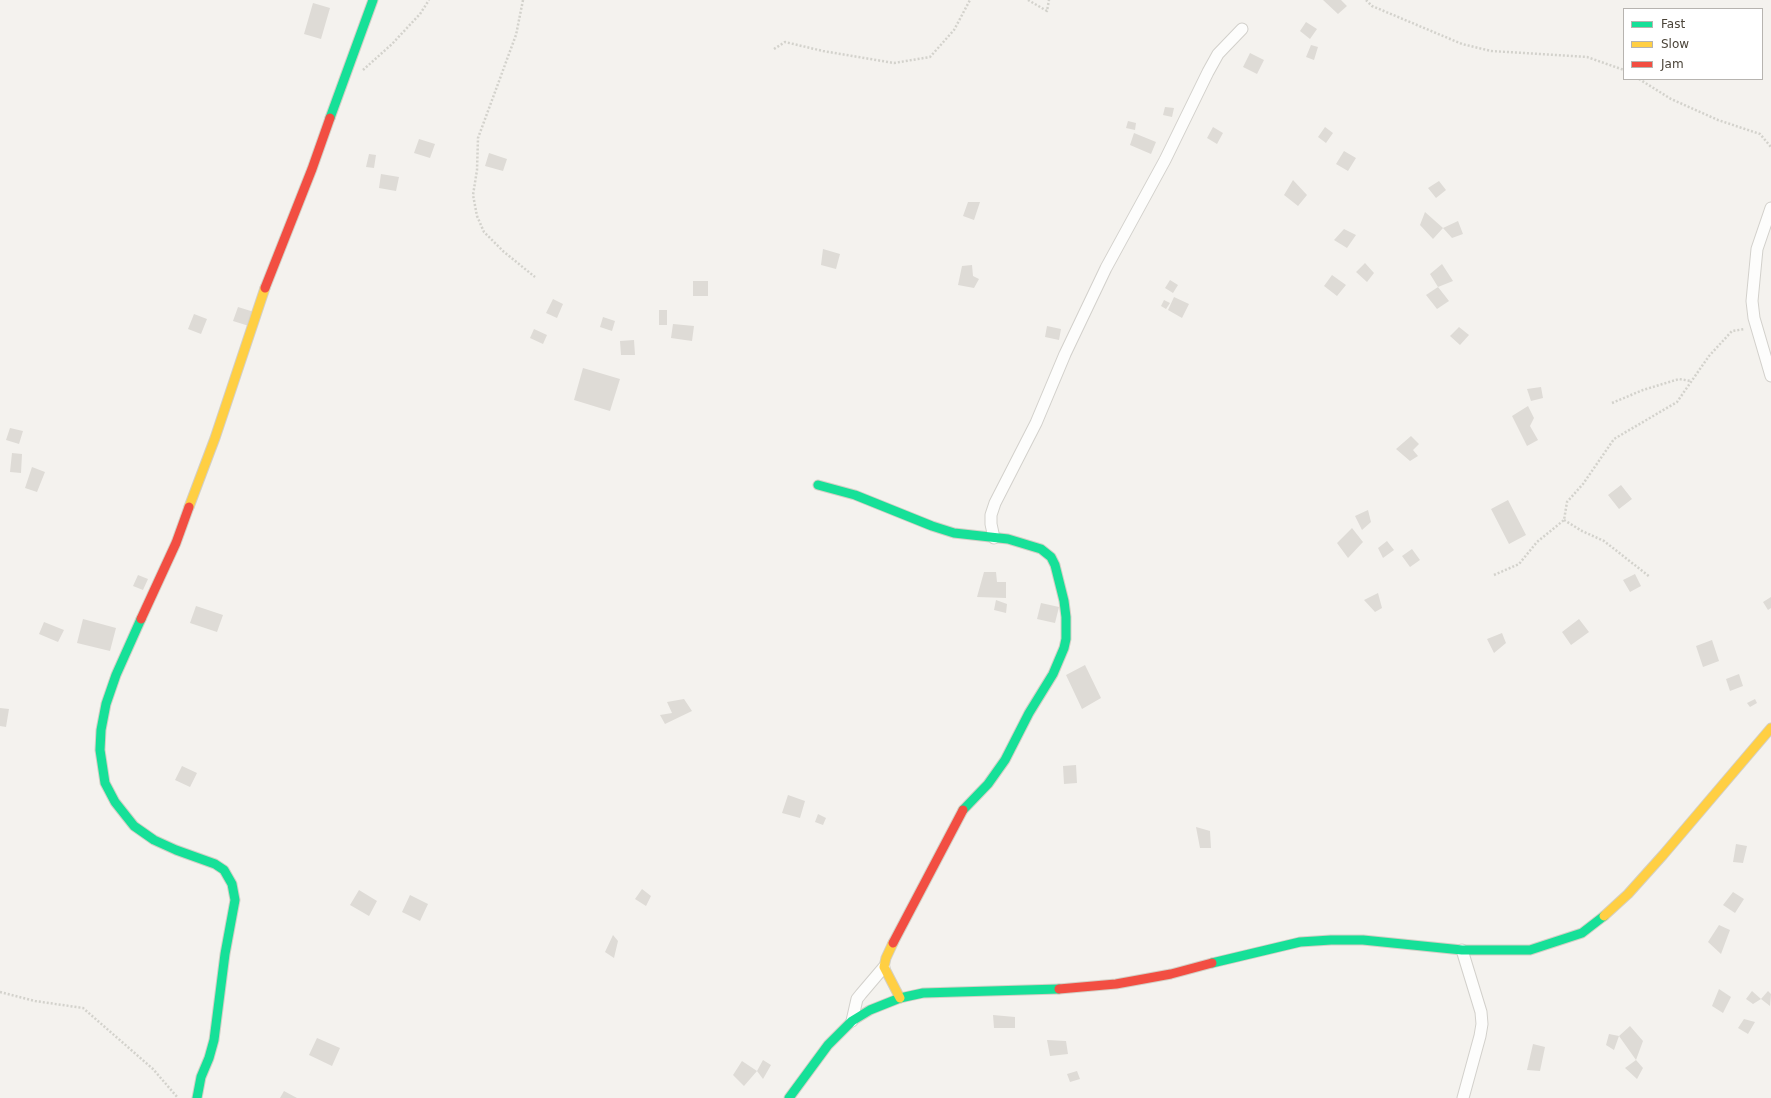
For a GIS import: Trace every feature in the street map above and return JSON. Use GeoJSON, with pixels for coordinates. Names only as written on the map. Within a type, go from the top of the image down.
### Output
{"type":"FeatureCollection","features":[{"type":"Feature","properties":{"kind":"street"},"geometry":{"type":"LineString","coordinates":[[197,1098],[214,1040],[225,954],[235,900],[232,884],[227,874],[215,864],[176,850],[154,840],[134,826],[114,802],[105,783],[100,750],[101,730],[106,704],[118,669],[176,543],[215,438],[268,280],[312,169],[338,94],[374,0]]}},
{"type":"Feature","properties":{"kind":"street"},"geometry":{"type":"LineString","coordinates":[[994,538],[991,520],[995,503],[1036,423],[1065,354],[1102,275],[1165,160],[1218,54],[1242,30]]}},
{"type":"Feature","properties":{"kind":"street"},"geometry":{"type":"LineString","coordinates":[[1771,208],[1763,228],[1755,263],[1752,301],[1757,332],[1771,376]]}},
{"type":"Feature","properties":{"kind":"street"},"geometry":{"type":"LineString","coordinates":[[818,485],[870,500],[932,526],[954,533],[1008,539],[1041,549],[1051,557],[1059,575],[1067,630],[1064,648],[1053,674],[1028,714],[1005,760],[988,784],[963,810],[926,884],[898,932],[886,958],[884,967],[857,999],[852,1021]]}},
{"type":"Feature","properties":{"kind":"street"},"geometry":{"type":"LineString","coordinates":[[789,1098],[828,1044],[852,1021],[870,1010],[900,998],[923,993],[1063,989],[1116,984],[1171,974],[1300,942],[1363,940],[1462,950],[1530,950],[1582,933],[1602,918],[1628,894],[1663,856],[1771,728]]}},
{"type":"Feature","properties":{"kind":"street"},"geometry":{"type":"LineString","coordinates":[[1462,950],[1481,1012],[1482,1024],[1463,1098]]}},
{"type":"Feature","properties":{"kind":"street"},"geometry":{"type":"LineString","coordinates":[[884,967],[900,998]]}},
{"type":"Feature","properties":{"kind":"path"},"geometry":{"type":"LineString","coordinates":[[360,74],[392,44],[420,14],[429,0]]}},
{"type":"Feature","properties":{"kind":"path"},"geometry":{"type":"LineString","coordinates":[[523,0],[516,35],[478,138],[477,170],[473,195],[477,216],[484,232],[504,252],[535,277]]}},
{"type":"Feature","properties":{"kind":"path"},"geometry":{"type":"LineString","coordinates":[[774,49],[785,42],[823,51],[894,63],[930,57],[954,30],[970,0]]}},
{"type":"Feature","properties":{"kind":"path"},"geometry":{"type":"LineString","coordinates":[[1028,0],[1047,12],[1049,0]]}},
{"type":"Feature","properties":{"kind":"path"},"geometry":{"type":"LineString","coordinates":[[1366,0],[1372,6],[1462,44],[1491,50],[1588,57],[1623,70]]}},
{"type":"Feature","properties":{"kind":"path"},"geometry":{"type":"LineString","coordinates":[[1641,80],[1671,99],[1718,120],[1760,134],[1771,147]]}},
{"type":"Feature","properties":{"kind":"path"},"geometry":{"type":"LineString","coordinates":[[1494,575],[1519,564],[1538,542],[1564,520],[1567,502],[1583,484],[1614,439],[1677,402],[1709,356],[1732,331],[1748,328],[1757,332]]}},
{"type":"Feature","properties":{"kind":"path"},"geometry":{"type":"LineString","coordinates":[[1612,403],[1643,390],[1680,379],[1691,381]]}},
{"type":"Feature","properties":{"kind":"path"},"geometry":{"type":"LineString","coordinates":[[1564,520],[1582,532],[1604,541],[1650,577]]}},
{"type":"Feature","properties":{"kind":"path"},"geometry":{"type":"LineString","coordinates":[[0,992],[35,1000],[83,1008],[153,1069],[178,1098]]}},
{"type":"Feature","properties":{"kind":"building"},"geometry":{"type":"Polygon","coordinates":[[[1323,0],[1341,0],[1347,6],[1338,14],[1323,0]]]}},
{"type":"Feature","properties":{"kind":"building"},"geometry":{"type":"Polygon","coordinates":[[[313,3],[330,8],[321,39],[304,34],[313,3]]]}},
{"type":"Feature","properties":{"kind":"building"},"geometry":{"type":"Polygon","coordinates":[[[1306,22],[1317,29],[1310,39],[1300,31],[1306,22]]]}},
{"type":"Feature","properties":{"kind":"building"},"geometry":{"type":"Polygon","coordinates":[[[1311,45],[1318,47],[1314,60],[1306,57],[1311,45]]]}},
{"type":"Feature","properties":{"kind":"building"},"geometry":{"type":"Polygon","coordinates":[[[1250,53],[1264,60],[1257,74],[1243,67],[1250,53]]]}},
{"type":"Feature","properties":{"kind":"building"},"geometry":{"type":"Polygon","coordinates":[[[1165,107],[1174,108],[1172,117],[1163,115],[1165,107]]]}},
{"type":"Feature","properties":{"kind":"building"},"geometry":{"type":"Polygon","coordinates":[[[1128,121],[1136,123],[1135,130],[1126,128],[1128,121]]]}},
{"type":"Feature","properties":{"kind":"building"},"geometry":{"type":"Polygon","coordinates":[[[1213,127],[1223,133],[1217,144],[1207,138],[1213,127]]]}},
{"type":"Feature","properties":{"kind":"building"},"geometry":{"type":"Polygon","coordinates":[[[1325,127],[1333,133],[1326,143],[1318,137],[1325,127]]]}},
{"type":"Feature","properties":{"kind":"building"},"geometry":{"type":"Polygon","coordinates":[[[1134,133],[1156,142],[1151,154],[1130,145],[1134,133]]]}},
{"type":"Feature","properties":{"kind":"building"},"geometry":{"type":"Polygon","coordinates":[[[419,139],[435,144],[430,158],[414,153],[419,139]]]}},
{"type":"Feature","properties":{"kind":"building"},"geometry":{"type":"Polygon","coordinates":[[[1344,151],[1356,158],[1348,171],[1336,164],[1344,151]]]}},
{"type":"Feature","properties":{"kind":"building"},"geometry":{"type":"Polygon","coordinates":[[[489,153],[507,159],[503,171],[485,166],[489,153]]]}},
{"type":"Feature","properties":{"kind":"building"},"geometry":{"type":"Polygon","coordinates":[[[369,154],[376,155],[374,168],[366,167],[369,154]]]}},
{"type":"Feature","properties":{"kind":"building"},"geometry":{"type":"Polygon","coordinates":[[[381,174],[399,177],[396,191],[379,188],[381,174]]]}},
{"type":"Feature","properties":{"kind":"building"},"geometry":{"type":"Polygon","coordinates":[[[1293,180],[1307,195],[1298,206],[1284,195],[1293,180]]]}},
{"type":"Feature","properties":{"kind":"building"},"geometry":{"type":"Polygon","coordinates":[[[1439,181],[1446,190],[1436,198],[1428,188],[1439,181]]]}},
{"type":"Feature","properties":{"kind":"building"},"geometry":{"type":"Polygon","coordinates":[[[968,202],[980,202],[974,220],[963,216],[968,202]]]}},
{"type":"Feature","properties":{"kind":"building"},"geometry":{"type":"Polygon","coordinates":[[[1425,212],[1443,228],[1433,239],[1420,225],[1425,212]]]}},
{"type":"Feature","properties":{"kind":"building"},"geometry":{"type":"Polygon","coordinates":[[[1458,221],[1463,234],[1452,238],[1443,228],[1458,221]]]}},
{"type":"Feature","properties":{"kind":"building"},"geometry":{"type":"Polygon","coordinates":[[[1344,229],[1356,235],[1347,248],[1334,240],[1344,229]]]}},
{"type":"Feature","properties":{"kind":"building"},"geometry":{"type":"Polygon","coordinates":[[[823,249],[840,254],[836,269],[821,265],[823,249]]]}},
{"type":"Feature","properties":{"kind":"building"},"geometry":{"type":"Polygon","coordinates":[[[1365,263],[1374,273],[1367,282],[1356,272],[1365,263]]]}},
{"type":"Feature","properties":{"kind":"building"},"geometry":{"type":"Polygon","coordinates":[[[1442,264],[1453,281],[1438,287],[1430,274],[1442,264]]]}},
{"type":"Feature","properties":{"kind":"building"},"geometry":{"type":"Polygon","coordinates":[[[972,265],[973,276],[979,279],[974,288],[958,285],[962,266],[972,265]]]}},
{"type":"Feature","properties":{"kind":"building"},"geometry":{"type":"Polygon","coordinates":[[[1332,275],[1346,285],[1337,296],[1324,286],[1332,275]]]}},
{"type":"Feature","properties":{"kind":"building"},"geometry":{"type":"Polygon","coordinates":[[[1170,280],[1178,285],[1173,293],[1165,288],[1170,280]]]}},
{"type":"Feature","properties":{"kind":"building"},"geometry":{"type":"Polygon","coordinates":[[[693,281],[708,281],[708,296],[693,296],[693,281]]]}},
{"type":"Feature","properties":{"kind":"building"},"geometry":{"type":"Polygon","coordinates":[[[1438,287],[1449,301],[1437,309],[1426,295],[1438,287]]]}},
{"type":"Feature","properties":{"kind":"building"},"geometry":{"type":"Polygon","coordinates":[[[1174,297],[1189,304],[1182,318],[1168,310],[1174,297]]]}},
{"type":"Feature","properties":{"kind":"building"},"geometry":{"type":"Polygon","coordinates":[[[553,299],[563,304],[557,318],[546,313],[553,299]]]}},
{"type":"Feature","properties":{"kind":"building"},"geometry":{"type":"Polygon","coordinates":[[[1164,300],[1170,303],[1166,309],[1161,306],[1164,300]]]}},
{"type":"Feature","properties":{"kind":"building"},"geometry":{"type":"Polygon","coordinates":[[[238,307],[254,312],[249,326],[233,321],[238,307]]]}},
{"type":"Feature","properties":{"kind":"building"},"geometry":{"type":"Polygon","coordinates":[[[659,310],[667,310],[667,325],[659,325],[659,310]]]}},
{"type":"Feature","properties":{"kind":"building"},"geometry":{"type":"Polygon","coordinates":[[[194,314],[207,319],[201,334],[188,329],[194,314]]]}},
{"type":"Feature","properties":{"kind":"building"},"geometry":{"type":"Polygon","coordinates":[[[603,317],[615,321],[612,331],[600,327],[603,317]]]}},
{"type":"Feature","properties":{"kind":"building"},"geometry":{"type":"Polygon","coordinates":[[[673,324],[694,326],[692,341],[671,338],[673,324]]]}},
{"type":"Feature","properties":{"kind":"building"},"geometry":{"type":"Polygon","coordinates":[[[1047,326],[1061,329],[1059,340],[1045,337],[1047,326]]]}},
{"type":"Feature","properties":{"kind":"building"},"geometry":{"type":"Polygon","coordinates":[[[1459,327],[1469,335],[1460,345],[1450,336],[1459,327]]]}},
{"type":"Feature","properties":{"kind":"building"},"geometry":{"type":"Polygon","coordinates":[[[534,329],[547,335],[543,344],[530,338],[534,329]]]}},
{"type":"Feature","properties":{"kind":"building"},"geometry":{"type":"Polygon","coordinates":[[[634,340],[635,355],[621,355],[620,341],[634,340]]]}},
{"type":"Feature","properties":{"kind":"building"},"geometry":{"type":"Polygon","coordinates":[[[583,368],[620,379],[610,411],[574,400],[583,368]]]}},
{"type":"Feature","properties":{"kind":"building"},"geometry":{"type":"Polygon","coordinates":[[[1541,387],[1543,398],[1531,401],[1527,389],[1541,387]]]}},
{"type":"Feature","properties":{"kind":"building"},"geometry":{"type":"Polygon","coordinates":[[[1528,406],[1534,418],[1530,426],[1538,440],[1527,446],[1512,416],[1528,406]]]}},
{"type":"Feature","properties":{"kind":"building"},"geometry":{"type":"Polygon","coordinates":[[[10,428],[23,431],[19,444],[6,440],[10,428]]]}},
{"type":"Feature","properties":{"kind":"building"},"geometry":{"type":"Polygon","coordinates":[[[1411,436],[1419,444],[1413,450],[1418,456],[1410,461],[1396,449],[1411,436]]]}},
{"type":"Feature","properties":{"kind":"building"},"geometry":{"type":"Polygon","coordinates":[[[12,453],[22,454],[21,473],[10,472],[12,453]]]}},
{"type":"Feature","properties":{"kind":"building"},"geometry":{"type":"Polygon","coordinates":[[[32,467],[45,472],[37,492],[25,488],[32,467]]]}},
{"type":"Feature","properties":{"kind":"building"},"geometry":{"type":"Polygon","coordinates":[[[1621,485],[1632,499],[1619,509],[1608,495],[1621,485]]]}},
{"type":"Feature","properties":{"kind":"building"},"geometry":{"type":"Polygon","coordinates":[[[1508,500],[1526,535],[1509,544],[1491,509],[1508,500]]]}},
{"type":"Feature","properties":{"kind":"building"},"geometry":{"type":"Polygon","coordinates":[[[1368,510],[1371,522],[1362,530],[1355,516],[1368,510]]]}},
{"type":"Feature","properties":{"kind":"building"},"geometry":{"type":"Polygon","coordinates":[[[1352,528],[1363,542],[1348,558],[1337,543],[1352,528]]]}},
{"type":"Feature","properties":{"kind":"building"},"geometry":{"type":"Polygon","coordinates":[[[1387,541],[1394,550],[1383,558],[1378,548],[1387,541]]]}},
{"type":"Feature","properties":{"kind":"building"},"geometry":{"type":"Polygon","coordinates":[[[1412,549],[1420,560],[1410,567],[1402,556],[1412,549]]]}},
{"type":"Feature","properties":{"kind":"building"},"geometry":{"type":"Polygon","coordinates":[[[984,572],[996,572],[997,582],[1006,582],[1006,598],[977,597],[984,572]]]}},
{"type":"Feature","properties":{"kind":"building"},"geometry":{"type":"Polygon","coordinates":[[[1635,574],[1641,586],[1630,592],[1623,580],[1635,574]]]}},
{"type":"Feature","properties":{"kind":"building"},"geometry":{"type":"Polygon","coordinates":[[[138,575],[148,579],[143,590],[133,586],[138,575]]]}},
{"type":"Feature","properties":{"kind":"building"},"geometry":{"type":"Polygon","coordinates":[[[1378,593],[1382,608],[1375,612],[1364,600],[1378,593]]]}},
{"type":"Feature","properties":{"kind":"building"},"geometry":{"type":"Polygon","coordinates":[[[1771,597],[1771,608],[1768,610],[1763,602],[1771,597]]]}},
{"type":"Feature","properties":{"kind":"building"},"geometry":{"type":"Polygon","coordinates":[[[996,600],[1007,604],[1006,613],[994,610],[996,600]]]}},
{"type":"Feature","properties":{"kind":"building"},"geometry":{"type":"Polygon","coordinates":[[[1041,603],[1059,607],[1055,623],[1037,619],[1041,603]]]}},
{"type":"Feature","properties":{"kind":"building"},"geometry":{"type":"Polygon","coordinates":[[[196,606],[223,615],[217,632],[190,623],[196,606]]]}},
{"type":"Feature","properties":{"kind":"building"},"geometry":{"type":"Polygon","coordinates":[[[83,619],[116,628],[110,651],[77,643],[83,619]]]}},
{"type":"Feature","properties":{"kind":"building"},"geometry":{"type":"Polygon","coordinates":[[[1579,619],[1589,632],[1571,645],[1562,632],[1579,619]]]}},
{"type":"Feature","properties":{"kind":"building"},"geometry":{"type":"Polygon","coordinates":[[[44,622],[64,630],[58,642],[39,634],[44,622]]]}},
{"type":"Feature","properties":{"kind":"building"},"geometry":{"type":"Polygon","coordinates":[[[1502,633],[1506,643],[1494,653],[1487,639],[1502,633]]]}},
{"type":"Feature","properties":{"kind":"building"},"geometry":{"type":"Polygon","coordinates":[[[1712,640],[1719,661],[1703,667],[1696,646],[1712,640]]]}},
{"type":"Feature","properties":{"kind":"building"},"geometry":{"type":"Polygon","coordinates":[[[1085,665],[1101,698],[1082,709],[1066,675],[1085,665]]]}},
{"type":"Feature","properties":{"kind":"building"},"geometry":{"type":"Polygon","coordinates":[[[1739,674],[1743,686],[1730,691],[1726,679],[1739,674]]]}},
{"type":"Feature","properties":{"kind":"building"},"geometry":{"type":"Polygon","coordinates":[[[684,699],[692,711],[665,724],[660,715],[672,713],[667,702],[684,699]]]}},
{"type":"Feature","properties":{"kind":"building"},"geometry":{"type":"Polygon","coordinates":[[[1755,699],[1757,703],[1750,707],[1747,703],[1755,699]]]}},
{"type":"Feature","properties":{"kind":"building"},"geometry":{"type":"Polygon","coordinates":[[[0,708],[9,709],[6,727],[0,726],[0,708]]]}},
{"type":"Feature","properties":{"kind":"building"},"geometry":{"type":"Polygon","coordinates":[[[1076,765],[1077,783],[1064,784],[1063,766],[1076,765]]]}},
{"type":"Feature","properties":{"kind":"building"},"geometry":{"type":"Polygon","coordinates":[[[182,766],[197,773],[190,787],[175,780],[182,766]]]}},
{"type":"Feature","properties":{"kind":"building"},"geometry":{"type":"Polygon","coordinates":[[[788,795],[805,801],[800,818],[782,813],[788,795]]]}},
{"type":"Feature","properties":{"kind":"building"},"geometry":{"type":"Polygon","coordinates":[[[818,814],[826,818],[823,825],[815,822],[818,814]]]}},
{"type":"Feature","properties":{"kind":"building"},"geometry":{"type":"Polygon","coordinates":[[[1196,827],[1210,831],[1211,848],[1200,848],[1196,827]]]}},
{"type":"Feature","properties":{"kind":"building"},"geometry":{"type":"Polygon","coordinates":[[[1736,844],[1747,846],[1743,863],[1733,862],[1736,844]]]}},
{"type":"Feature","properties":{"kind":"building"},"geometry":{"type":"Polygon","coordinates":[[[642,889],[651,896],[646,906],[635,899],[642,889]]]}},
{"type":"Feature","properties":{"kind":"building"},"geometry":{"type":"Polygon","coordinates":[[[359,890],[377,901],[369,916],[350,905],[359,890]]]}},
{"type":"Feature","properties":{"kind":"building"},"geometry":{"type":"Polygon","coordinates":[[[1733,892],[1744,899],[1735,913],[1723,905],[1733,892]]]}},
{"type":"Feature","properties":{"kind":"building"},"geometry":{"type":"Polygon","coordinates":[[[410,895],[428,904],[420,921],[402,912],[410,895]]]}},
{"type":"Feature","properties":{"kind":"building"},"geometry":{"type":"Polygon","coordinates":[[[1719,925],[1730,930],[1721,954],[1708,942],[1719,925]]]}},
{"type":"Feature","properties":{"kind":"building"},"geometry":{"type":"Polygon","coordinates":[[[613,935],[618,941],[614,958],[605,952],[613,935]]]}},
{"type":"Feature","properties":{"kind":"building"},"geometry":{"type":"Polygon","coordinates":[[[1719,989],[1731,997],[1723,1013],[1712,1006],[1719,989]]]}},
{"type":"Feature","properties":{"kind":"building"},"geometry":{"type":"Polygon","coordinates":[[[1752,991],[1761,999],[1753,1004],[1746,999],[1752,991]]]}},
{"type":"Feature","properties":{"kind":"building"},"geometry":{"type":"Polygon","coordinates":[[[1768,991],[1771,994],[1770,1006],[1761,999],[1768,991]]]}},
{"type":"Feature","properties":{"kind":"building"},"geometry":{"type":"Polygon","coordinates":[[[993,1015],[1015,1017],[1015,1028],[994,1028],[993,1015]]]}},
{"type":"Feature","properties":{"kind":"building"},"geometry":{"type":"Polygon","coordinates":[[[1744,1019],[1755,1022],[1748,1034],[1738,1028],[1744,1019]]]}},
{"type":"Feature","properties":{"kind":"building"},"geometry":{"type":"Polygon","coordinates":[[[1630,1026],[1643,1041],[1636,1060],[1619,1036],[1630,1026]]]}},
{"type":"Feature","properties":{"kind":"building"},"geometry":{"type":"Polygon","coordinates":[[[1609,1034],[1619,1036],[1614,1050],[1606,1045],[1609,1034]]]}},
{"type":"Feature","properties":{"kind":"building"},"geometry":{"type":"Polygon","coordinates":[[[317,1038],[340,1048],[332,1066],[309,1055],[317,1038]]]}},
{"type":"Feature","properties":{"kind":"building"},"geometry":{"type":"Polygon","coordinates":[[[1047,1040],[1066,1041],[1068,1054],[1050,1056],[1047,1040]]]}},
{"type":"Feature","properties":{"kind":"building"},"geometry":{"type":"Polygon","coordinates":[[[1533,1044],[1545,1047],[1540,1071],[1527,1070],[1533,1044]]]}},
{"type":"Feature","properties":{"kind":"building"},"geometry":{"type":"Polygon","coordinates":[[[763,1060],[771,1065],[763,1079],[757,1071],[763,1060]]]}},
{"type":"Feature","properties":{"kind":"building"},"geometry":{"type":"Polygon","coordinates":[[[1636,1060],[1643,1068],[1637,1079],[1625,1068],[1636,1060]]]}},
{"type":"Feature","properties":{"kind":"building"},"geometry":{"type":"Polygon","coordinates":[[[742,1061],[757,1071],[744,1086],[733,1075],[742,1061]]]}},
{"type":"Feature","properties":{"kind":"building"},"geometry":{"type":"Polygon","coordinates":[[[1077,1071],[1080,1079],[1070,1082],[1067,1074],[1077,1071]]]}},
{"type":"Feature","properties":{"kind":"building"},"geometry":{"type":"Polygon","coordinates":[[[284,1091],[297,1098],[280,1098],[284,1091]]]}},
{"type":"Feature","properties":{"kind":"traffic: fast"},"geometry":{"type":"LineString","coordinates":[[330,118],[373,0]]}},
{"type":"Feature","properties":{"kind":"traffic: fast"},"geometry":{"type":"LineString","coordinates":[[818,485],[855,495],[932,526],[954,533],[1008,539],[1041,549],[1051,557],[1055,565],[1064,601],[1066,617],[1066,639],[1064,648],[1053,674],[1029,713],[1005,760],[988,784],[963,810]]}},
{"type":"Feature","properties":{"kind":"traffic: fast"},"geometry":{"type":"LineString","coordinates":[[141,619],[116,675],[106,704],[101,730],[100,750],[105,783],[115,802],[134,826],[154,840],[176,850],[215,864],[224,870],[232,884],[235,900],[225,954],[214,1040],[209,1058],[201,1077],[197,1098]]}},
{"type":"Feature","properties":{"kind":"traffic: fast"},"geometry":{"type":"LineString","coordinates":[[1212,963],[1300,942],[1331,940],[1363,940],[1462,950],[1530,950],[1582,933],[1604,916]]}},
{"type":"Feature","properties":{"kind":"traffic: fast"},"geometry":{"type":"LineString","coordinates":[[789,1098],[828,1045],[852,1021],[870,1010],[900,998],[923,993],[1059,989]]}},
{"type":"Feature","properties":{"kind":"traffic: slow"},"geometry":{"type":"LineString","coordinates":[[189,507],[215,438],[265,288]]}},
{"type":"Feature","properties":{"kind":"traffic: slow"},"geometry":{"type":"LineString","coordinates":[[1604,916],[1628,894],[1663,855],[1771,728]]}},
{"type":"Feature","properties":{"kind":"traffic: slow"},"geometry":{"type":"LineString","coordinates":[[893,943],[886,958],[884,967],[900,998]]}},
{"type":"Feature","properties":{"kind":"traffic: jam"},"geometry":{"type":"LineString","coordinates":[[265,288],[312,169],[330,118]]}},
{"type":"Feature","properties":{"kind":"traffic: jam"},"geometry":{"type":"LineString","coordinates":[[141,619],[176,543],[189,507]]}},
{"type":"Feature","properties":{"kind":"traffic: jam"},"geometry":{"type":"LineString","coordinates":[[893,943],[963,810]]}},
{"type":"Feature","properties":{"kind":"traffic: jam"},"geometry":{"type":"LineString","coordinates":[[1059,989],[1116,984],[1171,974],[1212,963]]}}]}
